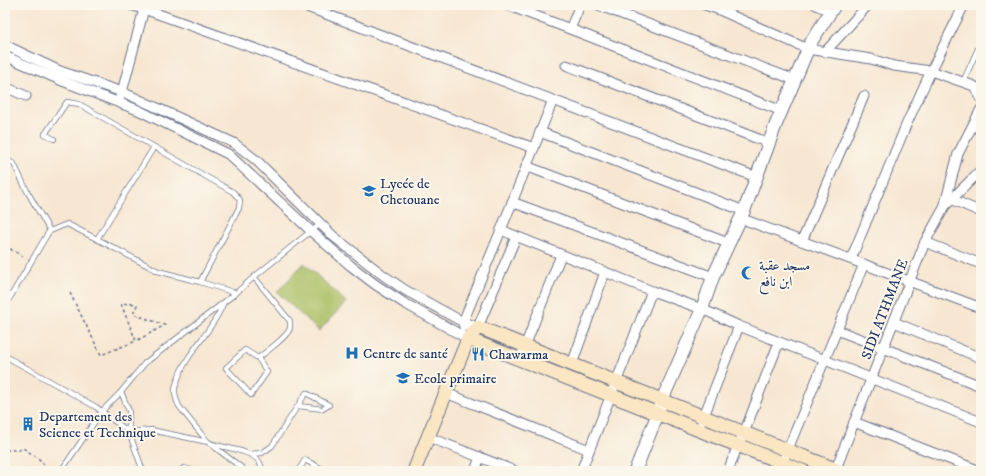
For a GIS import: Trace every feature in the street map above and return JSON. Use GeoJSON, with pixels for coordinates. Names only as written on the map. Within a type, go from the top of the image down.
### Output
{"type":"FeatureCollection","features":[{"type":"Feature","properties":{"kind":"main road"},"geometry":{"type":"LineString","coordinates":[[414,471],[468,339],[478,327],[837,470]]}},
{"type":"Feature","properties":{"kind":"main road"},"geometry":{"type":"LineString","coordinates":[[468,339],[738,445],[781,467],[803,471]]}},
{"type":"Feature","properties":{"kind":"street"},"geometry":{"type":"LineString","coordinates":[[130,5],[534,148]]}},
{"type":"Feature","properties":{"kind":"street"},"geometry":{"type":"LineString","coordinates":[[302,5],[756,177]]}},
{"type":"Feature","properties":{"kind":"street"},"geometry":{"type":"LineString","coordinates":[[508,5],[782,111]]}},
{"type":"Feature","properties":{"kind":"street"},"geometry":{"type":"LineString","coordinates":[[570,29],[580,5]]}},
{"type":"Feature","properties":{"kind":"street"},"geometry":{"type":"LineString","coordinates":[[598,5],[795,80]]}},
{"type":"Feature","properties":{"kind":"street"},"geometry":{"type":"LineString","coordinates":[[705,5],[808,49],[871,59],[894,66],[931,72],[974,86],[980,91]]}},
{"type":"Feature","properties":{"kind":"street"},"geometry":{"type":"LineString","coordinates":[[635,471],[662,400],[702,309],[713,277],[742,215],[769,143],[808,49],[833,8],[816,5]]}},
{"type":"Feature","properties":{"kind":"street"},"geometry":{"type":"LineString","coordinates":[[825,52],[868,5]]}},
{"type":"Feature","properties":{"kind":"street"},"geometry":{"type":"LineString","coordinates":[[851,259],[907,122],[964,5]]}},
{"type":"Feature","properties":{"kind":"street"},"geometry":{"type":"LineString","coordinates":[[118,102],[144,9]]}},
{"type":"Feature","properties":{"kind":"street"},"geometry":{"type":"LineString","coordinates":[[5,45],[60,71],[122,92],[234,143],[256,160],[333,236],[383,275],[405,290],[463,322],[478,327],[516,237]]}},
{"type":"Feature","properties":{"kind":"street"},"geometry":{"type":"LineString","coordinates":[[5,56],[60,80],[138,110],[228,154],[351,266],[376,285],[468,339]]}},
{"type":"Feature","properties":{"kind":"street"},"geometry":{"type":"LineString","coordinates":[[566,64],[769,143]]}},
{"type":"Feature","properties":{"kind":"street"},"geometry":{"type":"LineString","coordinates":[[5,87],[26,96]]}},
{"type":"Feature","properties":{"kind":"street"},"geometry":{"type":"LineString","coordinates":[[802,241],[864,96]]}},
{"type":"Feature","properties":{"kind":"street"},"geometry":{"type":"LineString","coordinates":[[468,339],[463,322],[553,100]]}},
{"type":"Feature","properties":{"kind":"street"},"geometry":{"type":"LineString","coordinates":[[981,109],[958,154],[948,202],[981,212]]}},
{"type":"Feature","properties":{"kind":"street"},"geometry":{"type":"LineString","coordinates":[[540,132],[802,241],[981,308]]}},
{"type":"Feature","properties":{"kind":"street"},"geometry":{"type":"LineString","coordinates":[[228,154],[234,143]]}},
{"type":"Feature","properties":{"kind":"street"},"geometry":{"type":"LineString","coordinates":[[526,166],[728,243]]}},
{"type":"Feature","properties":{"kind":"street","name":"SIDI ATHMANE"},"geometry":{"type":"LineString","coordinates":[[837,470],[854,422],[925,242],[948,202],[981,170]]}},
{"type":"Feature","properties":{"kind":"street"},"geometry":{"type":"LineString","coordinates":[[512,202],[713,277]]}},
{"type":"Feature","properties":{"kind":"street"},"geometry":{"type":"LineString","coordinates":[[501,230],[652,291],[702,309],[739,326],[981,422]]}},
{"type":"Feature","properties":{"kind":"street"},"geometry":{"type":"LineString","coordinates":[[925,242],[981,264]]}},
{"type":"Feature","properties":{"kind":"street"},"geometry":{"type":"LineString","coordinates":[[520,360],[561,255]]}},
{"type":"Feature","properties":{"kind":"street"},"geometry":{"type":"LineString","coordinates":[[781,467],[864,264]]}},
{"type":"Feature","properties":{"kind":"street"},"geometry":{"type":"LineString","coordinates":[[572,364],[605,272]]}},
{"type":"Feature","properties":{"kind":"street"},"geometry":{"type":"LineString","coordinates":[[376,285],[383,275]]}},
{"type":"Feature","properties":{"kind":"street"},"geometry":{"type":"LineString","coordinates":[[581,471],[652,291]]}},
{"type":"Feature","properties":{"kind":"street"},"geometry":{"type":"LineString","coordinates":[[894,322],[981,358]]}},
{"type":"Feature","properties":{"kind":"street"},"geometry":{"type":"LineString","coordinates":[[699,430],[739,326]]}},
{"type":"Feature","properties":{"kind":"street"},"geometry":{"type":"LineString","coordinates":[[837,330],[981,386]]}},
{"type":"Feature","properties":{"kind":"street"},"geometry":{"type":"LineString","coordinates":[[728,471],[779,342]]}},
{"type":"Feature","properties":{"kind":"street"},"geometry":{"type":"LineString","coordinates":[[446,393],[589,450]]}},
{"type":"Feature","properties":{"kind":"street"},"geometry":{"type":"LineString","coordinates":[[854,422],[980,471]]}},
{"type":"Feature","properties":{"kind":"street"},"geometry":{"type":"LineString","coordinates":[[428,437],[515,471]]}},
{"type":"Feature","properties":{"kind":"street"},"geometry":{"type":"LineString","coordinates":[[475,471],[480,457]]}},
{"type":"Feature","properties":{"kind":"lane"},"geometry":{"type":"LineString","coordinates":[[962,82],[981,42]]}},
{"type":"Feature","properties":{"kind":"lane"},"geometry":{"type":"LineString","coordinates":[[54,140],[45,134],[67,102],[79,104],[233,192],[240,200],[239,208],[200,282]]}},
{"type":"Feature","properties":{"kind":"lane"},"geometry":{"type":"LineString","coordinates":[[97,239],[154,147]]}},
{"type":"Feature","properties":{"kind":"lane"},"geometry":{"type":"LineString","coordinates":[[5,159],[14,164],[50,231]]}},
{"type":"Feature","properties":{"kind":"lane"},"geometry":{"type":"LineString","coordinates":[[5,306],[50,231],[67,224],[158,271],[236,293]]}},
{"type":"Feature","properties":{"kind":"lane"},"geometry":{"type":"LineString","coordinates":[[61,471],[102,411],[121,392],[145,363],[208,316],[254,277],[321,224]]}},
{"type":"Feature","properties":{"kind":"lane"},"geometry":{"type":"LineString","coordinates":[[254,277],[290,321],[288,333],[258,358]]}},
{"type":"Feature","properties":{"kind":"lane"},"geometry":{"type":"LineString","coordinates":[[223,303],[220,313],[185,364],[178,378],[174,391],[179,405],[208,442],[244,471]]}},
{"type":"Feature","properties":{"kind":"lane"},"geometry":{"type":"LineString","coordinates":[[245,350],[258,358],[267,372],[251,395],[226,368],[245,350]]}},
{"type":"Feature","properties":{"kind":"lane"},"geometry":{"type":"LineString","coordinates":[[5,356],[102,411],[129,432],[151,430],[208,442],[248,454],[259,460],[262,471]]}},
{"type":"Feature","properties":{"kind":"lane"},"geometry":{"type":"LineString","coordinates":[[121,392],[129,411],[129,432],[143,471]]}},
{"type":"Feature","properties":{"kind":"lane"},"geometry":{"type":"LineString","coordinates":[[248,454],[262,453],[272,446],[306,393],[329,405],[323,409],[298,406]]}},
{"type":"Feature","properties":{"kind":"lane"},"geometry":{"type":"LineString","coordinates":[[298,471],[305,460],[326,471]]}},
{"type":"Feature","properties":{"kind":"lane"},"geometry":{"type":"LineString","coordinates":[[180,471],[184,468],[194,471]]}},
{"type":"Feature","properties":{"kind":"path"},"geometry":{"type":"LineString","coordinates":[[5,246],[31,261]]}},
{"type":"Feature","properties":{"kind":"path"},"geometry":{"type":"LineString","coordinates":[[70,293],[101,355],[136,341],[165,325],[133,314],[137,305],[131,302],[121,304],[136,341]]}},
{"type":"Feature","properties":{"kind":"path"},"geometry":{"type":"LineString","coordinates":[[5,452],[6,449],[19,450],[23,448],[38,458],[49,470]]}},
{"type":"Feature","properties":{"kind":"green space"},"geometry":{"type":"Polygon","coordinates":[[[304,263],[346,302],[319,331],[277,292],[304,263]]]}},
{"type":"Feature","properties":{"kind":"place","name":"Lycée de Chetouane"},"geometry":{"type":"Point","coordinates":[369,191]}},
{"type":"Feature","properties":{"kind":"place","name":"مسجد عقبة ابن نافع"},"geometry":{"type":"Point","coordinates":[748,273]}},
{"type":"Feature","properties":{"kind":"place","name":"Centre de santé"},"geometry":{"type":"Point","coordinates":[352,353]}},
{"type":"Feature","properties":{"kind":"place","name":"Chawarma"},"geometry":{"type":"Point","coordinates":[478,354]}},
{"type":"Feature","properties":{"kind":"place","name":"Ecole primaire"},"geometry":{"type":"Point","coordinates":[403,378]}},
{"type":"Feature","properties":{"kind":"place","name":"Departement des Science et Technique"},"geometry":{"type":"Point","coordinates":[28,424]}}]}
